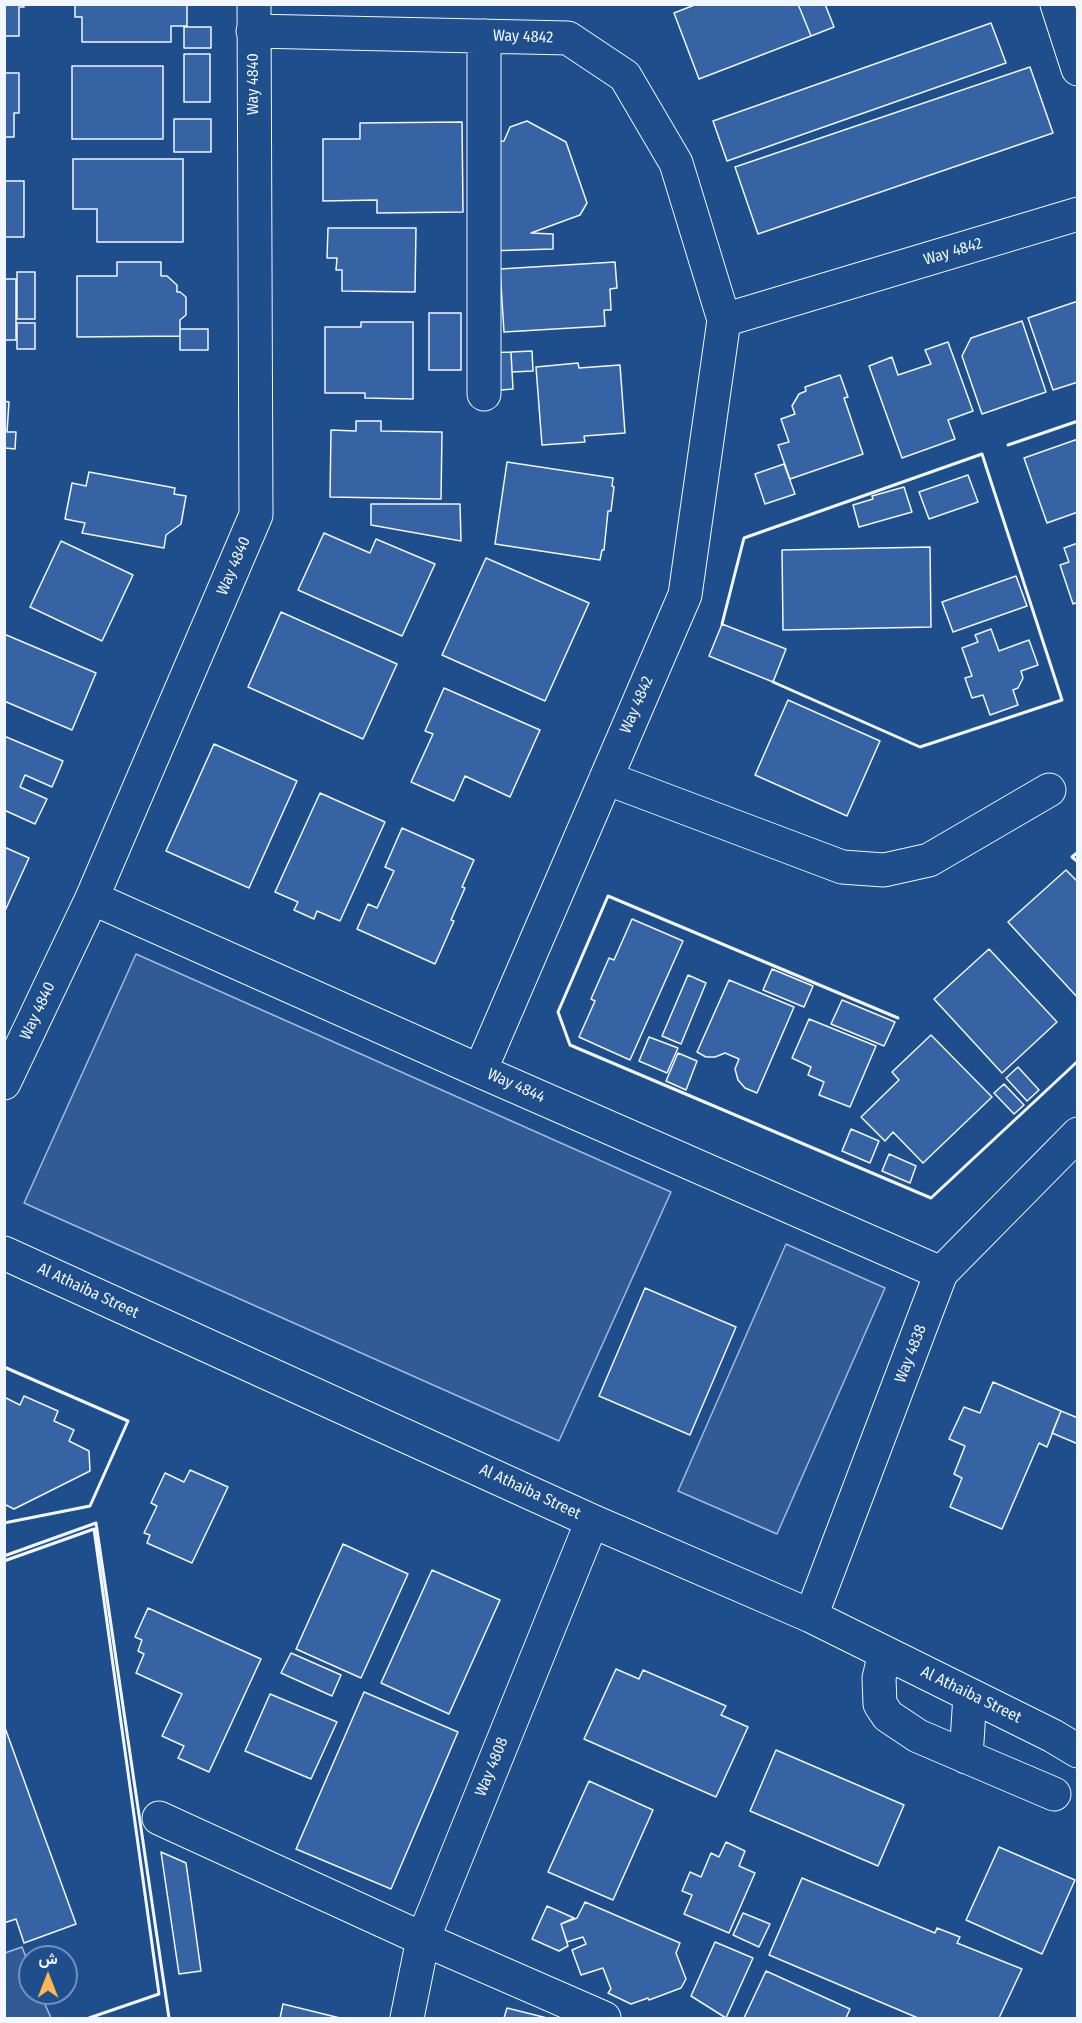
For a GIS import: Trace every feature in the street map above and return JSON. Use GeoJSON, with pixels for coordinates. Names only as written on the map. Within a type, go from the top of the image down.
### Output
{"type":"FeatureCollection","features":[{"type":"Feature","properties":{"kind":"street"},"geometry":{"type":"LineString","coordinates":[[1057,4],[1077,69]]}},
{"type":"Feature","properties":{"kind":"street","name":"Way 4842"},"geometry":{"type":"LineString","coordinates":[[253,18],[484,36],[568,38],[625,76],[676,163],[724,320],[685,595],[480,1071]]}},
{"type":"Feature","properties":{"kind":"street","name":"Way 4840"},"geometry":{"type":"LineString","coordinates":[[4,1083],[92,898],[256,515],[253,18]]}},
{"type":"Feature","properties":{"kind":"street"},"geometry":{"type":"LineString","coordinates":[[484,36],[484,394]]}},
{"type":"Feature","properties":{"kind":"street","name":"Way 4842"},"geometry":{"type":"LineString","coordinates":[[724,320],[1077,214]]}},
{"type":"Feature","properties":{"kind":"street"},"geometry":{"type":"LineString","coordinates":[[606,778],[842,867],[884,870],[928,860],[1049,790]]}},
{"type":"Feature","properties":{"kind":"street","name":"Way 4844"},"geometry":{"type":"LineString","coordinates":[[92,898],[941,1273]]}},
{"type":"Feature","properties":{"kind":"street","name":"Way 4838"},"geometry":{"type":"LineString","coordinates":[[812,1617],[941,1273],[1077,1134]]}},
{"type":"Feature","properties":{"kind":"street","name":"Al Athaiba Street"},"geometry":{"type":"LineString","coordinates":[[4,1253],[592,1521],[812,1617],[1069,1741]]}},
{"type":"Feature","properties":{"kind":"street","name":"Way 4808"},"geometry":{"type":"LineString","coordinates":[[407,2019],[423,1939],[592,1521]]}},
{"type":"Feature","properties":{"kind":"street"},"geometry":{"type":"LineString","coordinates":[[885,1653],[879,1677],[880,1704],[888,1716],[918,1736],[1054,1794]]}},
{"type":"Feature","properties":{"kind":"street"},"geometry":{"type":"LineString","coordinates":[[966,1757],[970,1695]]}},
{"type":"Feature","properties":{"kind":"street"},"geometry":{"type":"LineString","coordinates":[[159,1818],[604,2019]]}},
{"type":"Feature","properties":{"kind":"shaded area"},"geometry":{"type":"Polygon","coordinates":[[[136,954],[671,1192],[559,1441],[24,1203],[136,954]]]}},
{"type":"Feature","properties":{"kind":"shaded area"},"geometry":{"type":"Polygon","coordinates":[[[786,1244],[885,1288],[777,1534],[678,1491],[786,1244]]]}},
{"type":"Feature","properties":{"kind":"shaded area"},"geometry":{"type":"Polygon","coordinates":[[[18,1948],[18,2005],[45,2005],[51,2018],[5,2018],[5,1953],[18,1948]]]}},
{"type":"Feature","properties":{"kind":"building"},"geometry":{"type":"Polygon","coordinates":[[[4,4],[24,4],[24,7],[19,7],[19,36],[4,36],[4,4]]]}},
{"type":"Feature","properties":{"kind":"building"},"geometry":{"type":"Polygon","coordinates":[[[75,4],[187,4],[187,26],[171,26],[171,42],[82,42],[82,17],[75,17],[75,4]]]}},
{"type":"Feature","properties":{"kind":"building"},"geometry":{"type":"Polygon","coordinates":[[[697,4],[798,4],[811,36],[699,79],[674,13],[697,4]]]}},
{"type":"Feature","properties":{"kind":"building"},"geometry":{"type":"Polygon","coordinates":[[[798,4],[825,4],[834,27],[811,36],[798,4]]]}},
{"type":"Feature","properties":{"kind":"building"},"geometry":{"type":"Polygon","coordinates":[[[991,23],[1006,63],[727,161],[713,121],[991,23]]]}},
{"type":"Feature","properties":{"kind":"building"},"geometry":{"type":"Polygon","coordinates":[[[184,27],[211,27],[211,48],[184,48],[184,27]]]}},
{"type":"Feature","properties":{"kind":"building"},"geometry":{"type":"Polygon","coordinates":[[[184,54],[210,54],[210,102],[184,102],[184,54]]]}},
{"type":"Feature","properties":{"kind":"building"},"geometry":{"type":"Polygon","coordinates":[[[72,66],[163,66],[163,139],[72,139],[72,66]]]}},
{"type":"Feature","properties":{"kind":"building"},"geometry":{"type":"Polygon","coordinates":[[[1030,67],[1053,133],[758,234],[735,167],[1030,67]]]}},
{"type":"Feature","properties":{"kind":"building"},"geometry":{"type":"Polygon","coordinates":[[[4,73],[19,73],[19,113],[14,113],[14,137],[4,137],[4,73]]]}},
{"type":"Feature","properties":{"kind":"building"},"geometry":{"type":"Polygon","coordinates":[[[174,119],[211,119],[211,152],[174,152],[174,119]]]}},
{"type":"Feature","properties":{"kind":"building"},"geometry":{"type":"Polygon","coordinates":[[[527,121],[566,142],[587,203],[580,215],[531,233],[553,234],[553,249],[487,251],[495,142],[504,141],[510,127],[527,121]]]}},
{"type":"Feature","properties":{"kind":"building"},"geometry":{"type":"Polygon","coordinates":[[[462,122],[463,212],[377,213],[377,200],[323,201],[323,139],[360,139],[360,123],[462,122]]]}},
{"type":"Feature","properties":{"kind":"building"},"geometry":{"type":"Polygon","coordinates":[[[73,159],[183,159],[183,242],[97,242],[97,209],[73,209],[73,159]]]}},
{"type":"Feature","properties":{"kind":"building"},"geometry":{"type":"Polygon","coordinates":[[[4,181],[24,181],[24,237],[4,237],[4,181]]]}},
{"type":"Feature","properties":{"kind":"building"},"geometry":{"type":"Polygon","coordinates":[[[328,228],[416,228],[415,292],[342,291],[342,270],[336,270],[337,258],[327,258],[328,228]]]}},
{"type":"Feature","properties":{"kind":"building"},"geometry":{"type":"Polygon","coordinates":[[[117,262],[161,262],[161,276],[167,276],[177,285],[177,292],[186,297],[186,315],[180,320],[180,336],[77,337],[77,276],[117,276],[117,262]]]}},
{"type":"Feature","properties":{"kind":"building"},"geometry":{"type":"Polygon","coordinates":[[[615,262],[617,288],[610,289],[611,310],[604,310],[605,326],[504,332],[500,269],[615,262]]]}},
{"type":"Feature","properties":{"kind":"building"},"geometry":{"type":"Polygon","coordinates":[[[17,272],[35,272],[35,319],[17,319],[17,272]]]}},
{"type":"Feature","properties":{"kind":"building"},"geometry":{"type":"Polygon","coordinates":[[[4,279],[16,279],[16,340],[4,340],[4,279]]]}},
{"type":"Feature","properties":{"kind":"building"},"geometry":{"type":"Polygon","coordinates":[[[1075,302],[1078,303],[1078,382],[1053,390],[1028,318],[1075,302]]]}},
{"type":"Feature","properties":{"kind":"building"},"geometry":{"type":"Polygon","coordinates":[[[429,313],[461,313],[461,370],[429,370],[429,313]]]}},
{"type":"Feature","properties":{"kind":"building"},"geometry":{"type":"Polygon","coordinates":[[[1022,321],[1046,392],[982,414],[962,356],[971,338],[1022,321]]]}},
{"type":"Feature","properties":{"kind":"building"},"geometry":{"type":"Polygon","coordinates":[[[361,322],[413,322],[413,399],[365,398],[365,393],[325,393],[325,327],[361,327],[361,322]]]}},
{"type":"Feature","properties":{"kind":"building"},"geometry":{"type":"Polygon","coordinates":[[[17,323],[35,323],[35,349],[17,349],[17,323]]]}},
{"type":"Feature","properties":{"kind":"building"},"geometry":{"type":"Polygon","coordinates":[[[180,329],[208,329],[208,350],[180,350],[180,329]]]}},
{"type":"Feature","properties":{"kind":"building"},"geometry":{"type":"Polygon","coordinates":[[[948,342],[973,411],[948,420],[955,439],[902,458],[869,366],[892,357],[898,375],[931,364],[925,350],[948,342]]]}},
{"type":"Feature","properties":{"kind":"building"},"geometry":{"type":"Polygon","coordinates":[[[532,351],[533,371],[512,372],[511,352],[532,351]]]}},
{"type":"Feature","properties":{"kind":"building"},"geometry":{"type":"Polygon","coordinates":[[[511,352],[513,389],[489,391],[487,353],[511,352]]]}},
{"type":"Feature","properties":{"kind":"building"},"geometry":{"type":"Polygon","coordinates":[[[578,363],[579,368],[620,365],[625,433],[584,436],[585,442],[542,445],[536,367],[578,363]]]}},
{"type":"Feature","properties":{"kind":"building"},"geometry":{"type":"Polygon","coordinates":[[[840,375],[848,397],[844,398],[863,454],[790,479],[778,445],[789,442],[781,419],[795,414],[792,406],[799,394],[806,391],[805,387],[840,375]]]}},
{"type":"Feature","properties":{"kind":"building"},"geometry":{"type":"Polygon","coordinates":[[[4,401],[9,402],[7,432],[16,432],[15,449],[5,448],[4,459],[4,401]]]}},
{"type":"Feature","properties":{"kind":"building"},"geometry":{"type":"Polygon","coordinates":[[[356,421],[381,421],[381,431],[442,432],[441,499],[330,497],[331,430],[356,431],[356,421]]]}},
{"type":"Feature","properties":{"kind":"building"},"geometry":{"type":"Polygon","coordinates":[[[1078,439],[1078,512],[1047,523],[1024,458],[1078,439]]]}},
{"type":"Feature","properties":{"kind":"building"},"geometry":{"type":"Polygon","coordinates":[[[507,462],[613,478],[611,511],[608,511],[604,550],[602,550],[600,560],[495,544],[507,462]]]}},
{"type":"Feature","properties":{"kind":"building"},"geometry":{"type":"Polygon","coordinates":[[[784,464],[795,494],[765,504],[755,474],[784,464]]]}},
{"type":"Feature","properties":{"kind":"building"},"geometry":{"type":"Polygon","coordinates":[[[89,472],[175,488],[174,494],[186,496],[181,524],[166,535],[164,548],[82,533],[85,523],[65,519],[72,483],[86,486],[89,472]]]}},
{"type":"Feature","properties":{"kind":"building"},"geometry":{"type":"Polygon","coordinates":[[[968,475],[978,502],[929,519],[919,492],[968,475]]]}},
{"type":"Feature","properties":{"kind":"building"},"geometry":{"type":"Polygon","coordinates":[[[904,487],[912,512],[859,527],[853,505],[873,499],[872,496],[904,487]]]}},
{"type":"Feature","properties":{"kind":"building"},"geometry":{"type":"Polygon","coordinates":[[[371,504],[460,504],[461,541],[371,525],[371,504]]]}},
{"type":"Feature","properties":{"kind":"building"},"geometry":{"type":"Polygon","coordinates":[[[324,533],[370,553],[376,539],[435,564],[402,636],[298,590],[324,533]]]}},
{"type":"Feature","properties":{"kind":"building"},"geometry":{"type":"Polygon","coordinates":[[[61,541],[133,575],[102,641],[30,607],[61,541]]]}},
{"type":"Feature","properties":{"kind":"building"},"geometry":{"type":"Polygon","coordinates":[[[1078,543],[1078,602],[1073,604],[1060,565],[1069,562],[1064,548],[1078,543]]]}},
{"type":"Feature","properties":{"kind":"building"},"geometry":{"type":"Polygon","coordinates":[[[930,547],[931,627],[783,630],[782,550],[930,547]]]}},
{"type":"Feature","properties":{"kind":"building"},"geometry":{"type":"Polygon","coordinates":[[[486,558],[589,603],[545,701],[442,655],[486,558]]]}},
{"type":"Feature","properties":{"kind":"building"},"geometry":{"type":"Polygon","coordinates":[[[1016,576],[1027,606],[953,632],[942,602],[1016,576]]]}},
{"type":"Feature","properties":{"kind":"building"},"geometry":{"type":"Polygon","coordinates":[[[281,612],[397,664],[363,739],[248,687],[281,612]]]}},
{"type":"Feature","properties":{"kind":"building"},"geometry":{"type":"Polygon","coordinates":[[[722,624],[786,649],[773,682],[709,656],[722,624]]]}},
{"type":"Feature","properties":{"kind":"building"},"geometry":{"type":"Polygon","coordinates":[[[991,629],[999,651],[1029,640],[1038,665],[1021,671],[1023,678],[1018,688],[1013,690],[1018,705],[990,715],[983,695],[972,698],[965,678],[972,676],[962,648],[978,642],[975,635],[991,629]]]}},
{"type":"Feature","properties":{"kind":"building"},"geometry":{"type":"Polygon","coordinates":[[[4,634],[96,673],[72,730],[4,701],[4,634]]]}},
{"type":"Feature","properties":{"kind":"building"},"geometry":{"type":"Polygon","coordinates":[[[444,688],[540,730],[510,797],[465,776],[454,801],[411,782],[433,734],[425,731],[444,688]]]}},
{"type":"Feature","properties":{"kind":"building"},"geometry":{"type":"Polygon","coordinates":[[[788,700],[880,741],[847,816],[755,775],[788,700]]]}},
{"type":"Feature","properties":{"kind":"building"},"geometry":{"type":"Polygon","coordinates":[[[4,736],[63,761],[52,787],[25,775],[20,787],[47,799],[35,824],[4,810],[4,736]]]}},
{"type":"Feature","properties":{"kind":"building"},"geometry":{"type":"Polygon","coordinates":[[[214,744],[297,781],[249,888],[166,851],[214,744]]]}},
{"type":"Feature","properties":{"kind":"building"},"geometry":{"type":"Polygon","coordinates":[[[320,793],[385,822],[340,921],[317,911],[314,919],[294,910],[298,902],[275,892],[320,793]]]}},
{"type":"Feature","properties":{"kind":"building"},"geometry":{"type":"Polygon","coordinates":[[[402,828],[474,860],[451,920],[454,921],[435,964],[357,929],[368,904],[377,908],[394,871],[385,867],[402,828]]]}},
{"type":"Feature","properties":{"kind":"building"},"geometry":{"type":"Polygon","coordinates":[[[4,847],[29,858],[4,913],[4,847]]]}},
{"type":"Feature","properties":{"kind":"building"},"geometry":{"type":"Polygon","coordinates":[[[1066,870],[1078,882],[1078,998],[1008,922],[1066,870]]]}},
{"type":"Feature","properties":{"kind":"building"},"geometry":{"type":"Polygon","coordinates":[[[632,919],[683,941],[630,1060],[579,1037],[595,1001],[591,999],[609,958],[614,960],[632,919]]]}},
{"type":"Feature","properties":{"kind":"building"},"geometry":{"type":"Polygon","coordinates":[[[989,949],[1057,1022],[1002,1073],[934,999],[989,949]]]}},
{"type":"Feature","properties":{"kind":"building"},"geometry":{"type":"Polygon","coordinates":[[[772,969],[813,986],[804,1007],[763,990],[772,969]]]}},
{"type":"Feature","properties":{"kind":"building"},"geometry":{"type":"Polygon","coordinates":[[[688,975],[706,983],[681,1044],[662,1036],[688,975]]]}},
{"type":"Feature","properties":{"kind":"building"},"geometry":{"type":"Polygon","coordinates":[[[729,980],[794,1007],[757,1093],[745,1088],[738,1080],[735,1069],[739,1059],[725,1053],[715,1057],[706,1057],[697,1052],[729,980]]]}},
{"type":"Feature","properties":{"kind":"building"},"geometry":{"type":"Polygon","coordinates":[[[842,1000],[895,1022],[884,1046],[831,1024],[842,1000]]]}},
{"type":"Feature","properties":{"kind":"building"},"geometry":{"type":"Polygon","coordinates":[[[809,1019],[876,1046],[850,1107],[819,1095],[824,1082],[808,1075],[811,1067],[792,1058],[809,1019]]]}},
{"type":"Feature","properties":{"kind":"building"},"geometry":{"type":"Polygon","coordinates":[[[931,1035],[992,1097],[923,1163],[893,1132],[885,1141],[861,1117],[899,1080],[892,1072],[931,1035]]]}},
{"type":"Feature","properties":{"kind":"building"},"geometry":{"type":"Polygon","coordinates":[[[649,1037],[678,1048],[667,1073],[639,1061],[649,1037]]]}},
{"type":"Feature","properties":{"kind":"building"},"geometry":{"type":"Polygon","coordinates":[[[678,1053],[697,1061],[686,1090],[666,1081],[678,1053]]]}},
{"type":"Feature","properties":{"kind":"building"},"geometry":{"type":"Polygon","coordinates":[[[1018,1067],[1039,1090],[1027,1101],[1006,1078],[1018,1067]]]}},
{"type":"Feature","properties":{"kind":"building"},"geometry":{"type":"Polygon","coordinates":[[[1004,1084],[1024,1105],[1014,1114],[994,1093],[1004,1084]]]}},
{"type":"Feature","properties":{"kind":"building"},"geometry":{"type":"Polygon","coordinates":[[[851,1129],[879,1141],[870,1163],[842,1151],[851,1129]]]}},
{"type":"Feature","properties":{"kind":"building"},"geometry":{"type":"Polygon","coordinates":[[[889,1154],[916,1166],[910,1183],[882,1171],[889,1154]]]}},
{"type":"Feature","properties":{"kind":"building"},"geometry":{"type":"Polygon","coordinates":[[[645,1288],[736,1327],[690,1435],[599,1396],[645,1288]]]}},
{"type":"Feature","properties":{"kind":"building"},"geometry":{"type":"Polygon","coordinates":[[[993,1382],[1061,1411],[1047,1447],[1039,1443],[1002,1529],[950,1507],[962,1478],[954,1474],[965,1446],[949,1439],[964,1407],[980,1413],[993,1382]]]}},
{"type":"Feature","properties":{"kind":"building"},"geometry":{"type":"Polygon","coordinates":[[[24,1396],[58,1411],[54,1421],[74,1430],[69,1441],[89,1451],[90,1471],[14,1509],[4,1504],[4,1397],[20,1405],[24,1396]]]}},
{"type":"Feature","properties":{"kind":"building"},"geometry":{"type":"Polygon","coordinates":[[[1061,1411],[1078,1418],[1078,1444],[1052,1433],[1061,1411]]]}},
{"type":"Feature","properties":{"kind":"building"},"geometry":{"type":"Polygon","coordinates":[[[190,1470],[228,1487],[192,1563],[147,1543],[150,1535],[144,1533],[157,1506],[151,1503],[165,1473],[184,1482],[190,1470]]]}},
{"type":"Feature","properties":{"kind":"building"},"geometry":{"type":"Polygon","coordinates":[[[343,1544],[408,1574],[361,1678],[296,1649],[343,1544]]]}},
{"type":"Feature","properties":{"kind":"building"},"geometry":{"type":"Polygon","coordinates":[[[432,1570],[500,1600],[449,1714],[381,1683],[432,1570]]]}},
{"type":"Feature","properties":{"kind":"building"},"geometry":{"type":"Polygon","coordinates":[[[148,1608],[261,1659],[209,1772],[178,1758],[184,1746],[162,1736],[182,1694],[136,1673],[144,1654],[138,1651],[142,1640],[135,1637],[148,1608]]]}},
{"type":"Feature","properties":{"kind":"building"},"geometry":{"type":"Polygon","coordinates":[[[291,1653],[341,1675],[332,1696],[281,1673],[291,1653]]]}},
{"type":"Feature","properties":{"kind":"building"},"geometry":{"type":"Polygon","coordinates":[[[616,1669],[639,1679],[643,1670],[726,1706],[721,1715],[748,1727],[716,1797],[584,1739],[616,1669]]]}},
{"type":"Feature","properties":{"kind":"building"},"geometry":{"type":"Polygon","coordinates":[[[364,1692],[458,1732],[391,1889],[296,1849],[364,1692]]]}},
{"type":"Feature","properties":{"kind":"building"},"geometry":{"type":"Polygon","coordinates":[[[270,1694],[337,1722],[311,1779],[245,1751],[270,1694]]]}},
{"type":"Feature","properties":{"kind":"building"},"geometry":{"type":"Polygon","coordinates":[[[4,1725],[76,1924],[24,1943],[16,1919],[4,1923],[4,1725]]]}},
{"type":"Feature","properties":{"kind":"building"},"geometry":{"type":"Polygon","coordinates":[[[776,1750],[904,1805],[878,1866],[750,1811],[776,1750]]]}},
{"type":"Feature","properties":{"kind":"building"},"geometry":{"type":"Polygon","coordinates":[[[589,1781],[653,1810],[613,1900],[548,1872],[589,1781]]]}},
{"type":"Feature","properties":{"kind":"building"},"geometry":{"type":"Polygon","coordinates":[[[726,1842],[745,1851],[739,1866],[755,1873],[729,1933],[684,1914],[692,1895],[682,1891],[690,1872],[701,1877],[711,1853],[719,1857],[726,1842]]]}},
{"type":"Feature","properties":{"kind":"building"},"geometry":{"type":"Polygon","coordinates":[[[999,1847],[1075,1880],[1042,1954],[966,1920],[999,1847]]]}},
{"type":"Feature","properties":{"kind":"building"},"geometry":{"type":"Polygon","coordinates":[[[161,1852],[186,1863],[201,1971],[179,1974],[161,1852]]]}},
{"type":"Feature","properties":{"kind":"building"},"geometry":{"type":"Polygon","coordinates":[[[802,1878],[935,1933],[937,1928],[960,1937],[957,1943],[1022,1969],[999,2018],[918,2018],[769,1955],[802,1878]]]}},
{"type":"Feature","properties":{"kind":"building"},"geometry":{"type":"Polygon","coordinates":[[[585,1902],[680,1943],[676,1953],[686,1979],[681,1988],[631,2004],[608,1993],[611,1989],[603,1968],[581,1975],[572,1950],[586,1944],[583,1937],[567,1942],[561,1924],[577,1918],[585,1902]]]}},
{"type":"Feature","properties":{"kind":"building"},"geometry":{"type":"Polygon","coordinates":[[[547,1906],[574,1918],[561,1924],[568,1946],[559,1951],[532,1939],[547,1906]]]}},
{"type":"Feature","properties":{"kind":"building"},"geometry":{"type":"Polygon","coordinates":[[[743,1913],[770,1924],[759,1947],[733,1935],[743,1913]]]}},
{"type":"Feature","properties":{"kind":"building"},"geometry":{"type":"Polygon","coordinates":[[[715,1942],[753,1958],[726,2018],[691,1996],[715,1942]]]}},
{"type":"Feature","properties":{"kind":"building"},"geometry":{"type":"Polygon","coordinates":[[[766,1971],[850,2009],[846,2018],[744,2018],[766,1971]]]}},
{"type":"Feature","properties":{"kind":"building"},"geometry":{"type":"Polygon","coordinates":[[[283,2004],[340,2018],[280,2018],[283,2004]]]}},
{"type":"Feature","properties":{"kind":"building"},"geometry":{"type":"Polygon","coordinates":[[[507,2008],[547,2018],[504,2018],[507,2008]]]}},
{"type":"Feature","properties":{"kind":"wall"},"geometry":{"type":"LineString","coordinates":[[1008,445],[1078,421]]}},
{"type":"Feature","properties":{"kind":"wall"},"geometry":{"type":"LineString","coordinates":[[722,624],[744,538],[982,454],[1062,700],[920,747],[773,682]]}},
{"type":"Feature","properties":{"kind":"wall"},"geometry":{"type":"LineString","coordinates":[[1078,852],[1072,857],[1078,862]]}},
{"type":"Feature","properties":{"kind":"wall"},"geometry":{"type":"LineString","coordinates":[[898,1018],[608,896],[558,1012],[570,1045],[931,1198],[1078,1061]]}},
{"type":"Feature","properties":{"kind":"wall"},"geometry":{"type":"LineString","coordinates":[[4,1367],[128,1421],[90,1506],[4,1523]]}},
{"type":"Feature","properties":{"kind":"wall"},"geometry":{"type":"LineString","coordinates":[[4,1556],[96,1523],[169,2018]]}},
{"type":"Feature","properties":{"kind":"wall"},"geometry":{"type":"LineString","coordinates":[[4,1561],[94,1529],[159,1994],[89,2018]]}}]}
